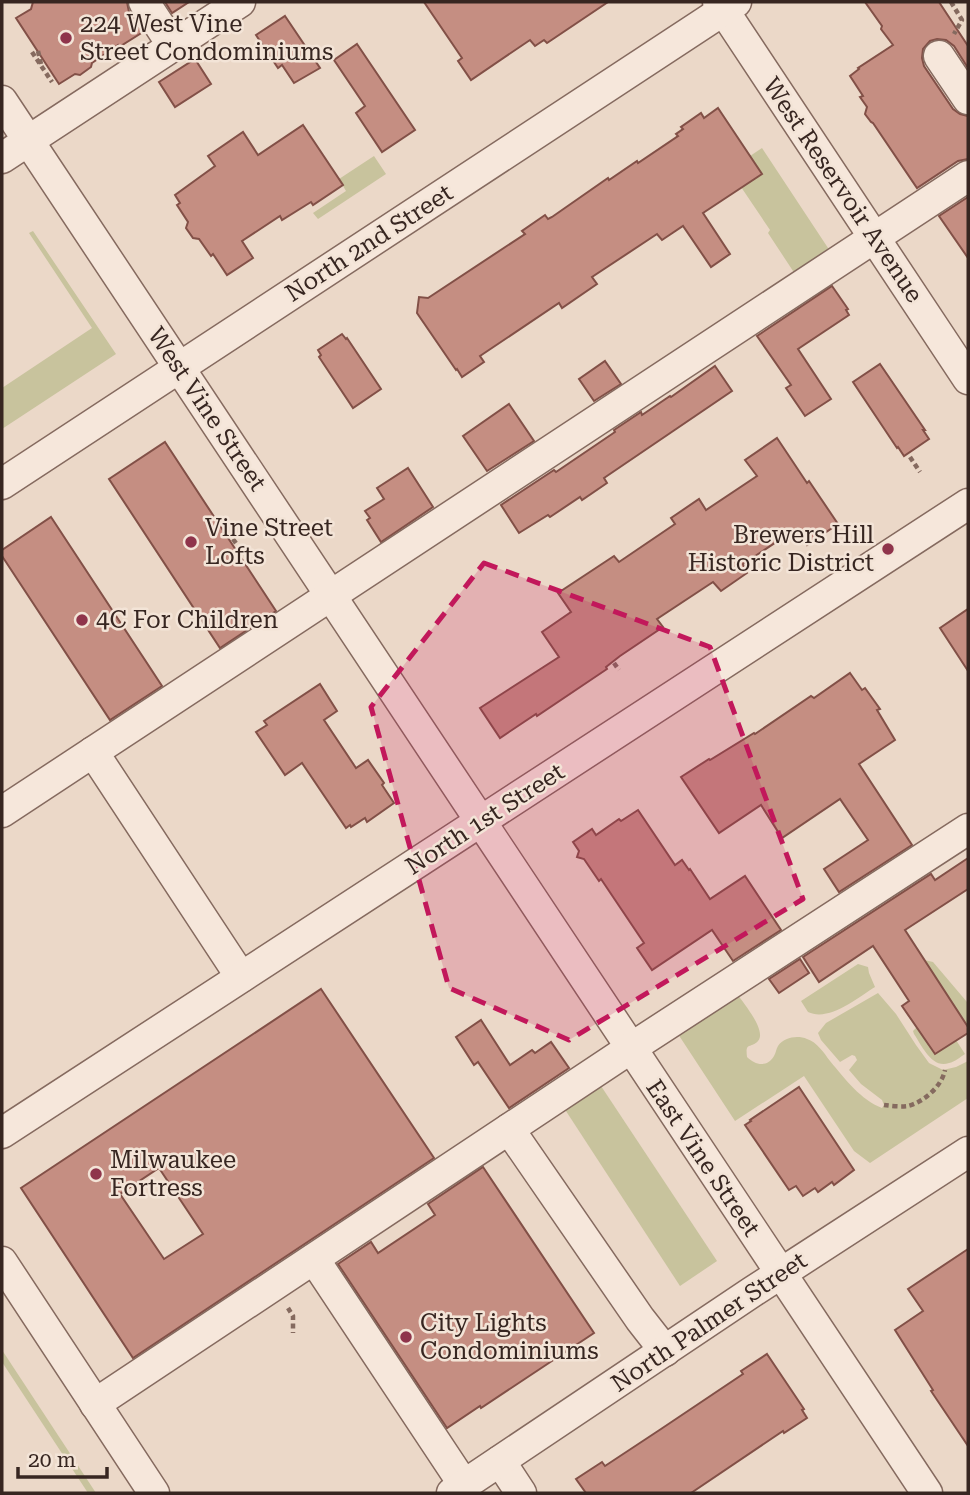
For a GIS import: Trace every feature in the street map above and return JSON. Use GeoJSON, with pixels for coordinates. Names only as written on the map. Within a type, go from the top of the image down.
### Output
{"type":"FeatureCollection","features":[{"type":"Feature","properties":{"kind":"street"},"geometry":{"type":"LineString","coordinates":[[144,2],[173,46]]}},
{"type":"Feature","properties":{"kind":"street"},"geometry":{"type":"LineString","coordinates":[[2,158],[240,2]]}},
{"type":"Feature","properties":{"kind":"street","name":"West Reservoir Avenue"},"geometry":{"type":"LineString","coordinates":[[726,4],[968,379]]}},
{"type":"Feature","properties":{"kind":"street","name":"North 2nd Street"},"geometry":{"type":"LineString","coordinates":[[2,484],[726,4]]}},
{"type":"Feature","properties":{"kind":"street"},"geometry":{"type":"LineString","coordinates":[[939,56],[968,99]]}},
{"type":"Feature","properties":{"kind":"street","name":"West Vine Street"},"geometry":{"type":"LineString","coordinates":[[2,101],[481,822]]}},
{"type":"Feature","properties":{"kind":"street"},"geometry":{"type":"LineString","coordinates":[[2,812],[968,176]]}},
{"type":"Feature","properties":{"kind":"street","name":"North 1st Street"},"geometry":{"type":"LineString","coordinates":[[2,1133],[968,504]]}},
{"type":"Feature","properties":{"kind":"street"},"geometry":{"type":"LineString","coordinates":[[93,752],[242,977]]}},
{"type":"Feature","properties":{"kind":"street","name":"East Vine Street"},"geometry":{"type":"LineString","coordinates":[[481,822],[927,1493]]}},
{"type":"Feature","properties":{"kind":"street"},"geometry":{"type":"LineString","coordinates":[[95,1404],[631,1048],[968,829]]}},
{"type":"Feature","properties":{"kind":"street"},"geometry":{"type":"LineString","coordinates":[[509,1129],[665,1351]]}},
{"type":"Feature","properties":{"kind":"street","name":"North Palmer Street"},"geometry":{"type":"LineString","coordinates":[[458,1489],[968,1152]]}},
{"type":"Feature","properties":{"kind":"street"},"geometry":{"type":"LineString","coordinates":[[314,1259],[458,1489]]}},
{"type":"Feature","properties":{"kind":"street"},"geometry":{"type":"LineString","coordinates":[[2,1262],[154,1493]]}},
{"type":"Feature","properties":{"kind":"street"},"geometry":{"type":"LineString","coordinates":[[500,1461],[521,1493]]}},
{"type":"Feature","properties":{"kind":"path"},"geometry":{"type":"LineString","coordinates":[[951,2],[962,20],[959,27]]}},
{"type":"Feature","properties":{"kind":"path"},"geometry":{"type":"LineString","coordinates":[[35,52],[52,82]]}},
{"type":"Feature","properties":{"kind":"path"},"geometry":{"type":"LineString","coordinates":[[910,457],[920,472]]}},
{"type":"Feature","properties":{"kind":"path"},"geometry":{"type":"LineString","coordinates":[[233,539],[237,545]]}},
{"type":"Feature","properties":{"kind":"path"},"geometry":{"type":"LineString","coordinates":[[614,663],[619,670]]}},
{"type":"Feature","properties":{"kind":"path"},"geometry":{"type":"LineString","coordinates":[[884,1105],[907,1106],[918,1101],[937,1087],[945,1070]]}},
{"type":"Feature","properties":{"kind":"highlighted area"},"geometry":{"type":"Polygon","coordinates":[[[484,563],[710,647],[803,899],[569,1040],[449,988],[371,707],[484,563]]]}},
{"type":"Feature","properties":{"kind":"shaded area"},"geometry":{"type":"Polygon","coordinates":[[[762,148],[830,251],[795,274],[741,187],[750,156],[762,148]]]}},
{"type":"Feature","properties":{"kind":"shaded area"},"geometry":{"type":"Polygon","coordinates":[[[374,156],[386,174],[318,219],[313,213],[346,191],[339,179],[374,156]]]}},
{"type":"Feature","properties":{"kind":"shaded area"},"geometry":{"type":"Polygon","coordinates":[[[33,231],[116,354],[2,429],[2,388],[92,328],[29,233],[33,231]]]}},
{"type":"Feature","properties":{"kind":"shaded area"},"geometry":{"type":"Polygon","coordinates":[[[924,960],[933,962],[967,1002],[968,1027],[924,960]]]}},
{"type":"Feature","properties":{"kind":"shaded area"},"geometry":{"type":"Polygon","coordinates":[[[858,964],[868,967],[875,987],[834,1011],[825,1014],[808,1012],[801,1001],[858,964]]]}},
{"type":"Feature","properties":{"kind":"shaded area"},"geometry":{"type":"Polygon","coordinates":[[[878,993],[896,1014],[929,1063],[943,1070],[968,1061],[968,1098],[870,1163],[854,1151],[804,1076],[735,1121],[678,1034],[738,995],[760,1031],[758,1041],[747,1049],[747,1057],[750,1060],[764,1064],[771,1060],[778,1046],[787,1039],[807,1039],[820,1048],[860,1094],[882,1108],[882,1100],[861,1084],[849,1070],[857,1060],[855,1056],[840,1062],[818,1033],[826,1023],[878,993]]]}},
{"type":"Feature","properties":{"kind":"shaded area"},"geometry":{"type":"Polygon","coordinates":[[[917,1027],[935,1054],[956,1040],[965,1054],[951,1062],[937,1063],[914,1034],[913,1031],[917,1027]]]}},
{"type":"Feature","properties":{"kind":"shaded area"},"geometry":{"type":"Polygon","coordinates":[[[601,1086],[717,1261],[680,1286],[564,1108],[601,1086]]]}},
{"type":"Feature","properties":{"kind":"shaded area"},"geometry":{"type":"Polygon","coordinates":[[[2,1350],[96,1493],[88,1493],[2,1362],[2,1350]]]}},
{"type":"Feature","properties":{"kind":"building","name":"224 West Vine Street Condominiums"},"geometry":{"type":"Polygon","coordinates":[[[33,2],[127,2],[129,12],[143,32],[119,47],[118,45],[80,75],[75,74],[59,84],[16,18],[31,9],[33,2]]]}},
{"type":"Feature","properties":{"kind":"building"},"geometry":{"type":"Polygon","coordinates":[[[165,2],[189,2],[172,13],[165,2]]]}},
{"type":"Feature","properties":{"kind":"building"},"geometry":{"type":"Polygon","coordinates":[[[424,2],[608,2],[547,43],[544,40],[535,46],[530,40],[471,80],[458,61],[462,58],[424,2]]]}},
{"type":"Feature","properties":{"kind":"building"},"geometry":{"type":"Polygon","coordinates":[[[865,2],[939,2],[968,46],[968,68],[954,46],[946,40],[930,41],[923,49],[924,66],[953,109],[968,116],[968,159],[958,161],[917,188],[865,114],[867,107],[860,97],[863,96],[850,76],[893,45],[865,2]]]}},
{"type":"Feature","properties":{"kind":"building"},"geometry":{"type":"Polygon","coordinates":[[[285,16],[320,68],[294,83],[282,65],[278,68],[256,35],[285,16]]]}},
{"type":"Feature","properties":{"kind":"building"},"geometry":{"type":"Polygon","coordinates":[[[357,44],[415,130],[382,152],[356,113],[365,106],[334,60],[357,44]]]}},
{"type":"Feature","properties":{"kind":"building"},"geometry":{"type":"Polygon","coordinates":[[[195,59],[211,84],[175,107],[159,82],[195,59]]]}},
{"type":"Feature","properties":{"kind":"building"},"geometry":{"type":"Polygon","coordinates":[[[718,108],[762,174],[703,213],[730,254],[711,267],[683,226],[662,240],[657,234],[592,277],[597,284],[562,308],[559,303],[480,356],[484,362],[462,377],[417,313],[419,297],[428,298],[525,234],[522,231],[545,215],[548,219],[552,217],[608,178],[609,180],[637,161],[638,163],[678,136],[676,134],[683,129],[681,127],[701,113],[704,118],[718,108]]]}},
{"type":"Feature","properties":{"kind":"building"},"geometry":{"type":"Polygon","coordinates":[[[303,125],[343,185],[313,205],[311,202],[282,220],[280,216],[242,241],[253,258],[227,275],[213,254],[211,256],[199,239],[193,238],[186,228],[188,222],[177,205],[180,203],[175,195],[215,166],[208,156],[243,132],[258,155],[303,125]]]}},
{"type":"Feature","properties":{"kind":"building"},"geometry":{"type":"Polygon","coordinates":[[[968,197],[968,258],[939,216],[968,197]]]}},
{"type":"Feature","properties":{"kind":"building"},"geometry":{"type":"Polygon","coordinates":[[[832,286],[848,309],[846,310],[849,315],[798,349],[831,399],[805,416],[786,388],[791,385],[757,336],[832,286]]]}},
{"type":"Feature","properties":{"kind":"building"},"geometry":{"type":"Polygon","coordinates":[[[342,334],[381,389],[353,408],[319,357],[321,355],[318,350],[342,334]]]}},
{"type":"Feature","properties":{"kind":"building"},"geometry":{"type":"Polygon","coordinates":[[[605,361],[621,384],[594,401],[579,379],[605,361]]]}},
{"type":"Feature","properties":{"kind":"building"},"geometry":{"type":"Polygon","coordinates":[[[880,364],[929,439],[904,456],[853,382],[880,364]]]}},
{"type":"Feature","properties":{"kind":"building"},"geometry":{"type":"Polygon","coordinates":[[[715,366],[732,391],[604,478],[607,483],[582,500],[580,497],[519,533],[501,505],[554,470],[556,472],[641,412],[642,415],[715,366]]]}},
{"type":"Feature","properties":{"kind":"building"},"geometry":{"type":"Polygon","coordinates":[[[509,404],[534,441],[487,471],[463,436],[509,404]]]}},
{"type":"Feature","properties":{"kind":"building"},"geometry":{"type":"Polygon","coordinates":[[[777,438],[838,524],[807,545],[796,529],[743,564],[747,573],[721,591],[713,582],[657,619],[663,627],[620,656],[606,667],[607,669],[500,738],[480,708],[559,657],[542,632],[571,612],[558,593],[614,556],[619,562],[675,524],[671,518],[699,499],[706,510],[757,476],[745,460],[777,438]]]}},
{"type":"Feature","properties":{"kind":"building","name":"Vine Street Lofts"},"geometry":{"type":"Polygon","coordinates":[[[165,442],[276,611],[220,648],[109,479],[165,442]]]}},
{"type":"Feature","properties":{"kind":"building"},"geometry":{"type":"Polygon","coordinates":[[[408,468],[433,507],[381,542],[367,520],[370,518],[365,511],[384,499],[377,488],[408,468]]]}},
{"type":"Feature","properties":{"kind":"building","name":"4C For Children"},"geometry":{"type":"Polygon","coordinates":[[[51,517],[162,686],[110,720],[2,556],[2,550],[51,517]]]}},
{"type":"Feature","properties":{"kind":"building"},"geometry":{"type":"Polygon","coordinates":[[[968,609],[968,671],[940,628],[968,609]]]}},
{"type":"Feature","properties":{"kind":"building"},"geometry":{"type":"Polygon","coordinates":[[[850,673],[880,709],[877,710],[895,740],[859,764],[912,845],[839,892],[824,869],[868,840],[840,799],[782,838],[761,805],[719,833],[681,777],[755,734],[811,696],[814,698],[850,673]]]}},
{"type":"Feature","properties":{"kind":"building"},"geometry":{"type":"Polygon","coordinates":[[[320,684],[337,711],[324,720],[356,768],[368,760],[394,803],[367,822],[365,818],[346,828],[302,763],[285,775],[256,732],[267,725],[264,721],[320,684]]]}},
{"type":"Feature","properties":{"kind":"building"},"geometry":{"type":"Polygon","coordinates":[[[638,810],[675,865],[682,860],[710,899],[745,876],[781,930],[733,961],[712,930],[652,970],[637,948],[644,943],[601,879],[599,881],[584,859],[577,857],[579,851],[573,842],[592,829],[596,835],[638,810]]]}},
{"type":"Feature","properties":{"kind":"building"},"geometry":{"type":"Polygon","coordinates":[[[968,858],[968,889],[905,930],[968,1027],[968,1033],[935,1054],[902,1006],[909,1001],[873,946],[819,982],[803,957],[931,874],[935,880],[968,858]]]}},
{"type":"Feature","properties":{"kind":"building"},"geometry":{"type":"Polygon","coordinates":[[[800,959],[809,973],[779,993],[769,979],[800,959]]]}},
{"type":"Feature","properties":{"kind":"building","name":"Milwaukee Fortress"},"geometry":{"type":"Polygon","coordinates":[[[321,989],[434,1158],[133,1358],[21,1188],[321,989]],[[159,1168],[120,1194],[164,1259],[203,1234],[159,1168]]]}},
{"type":"Feature","properties":{"kind":"building"},"geometry":{"type":"Polygon","coordinates":[[[481,1020],[510,1065],[532,1050],[535,1053],[551,1042],[569,1068],[509,1108],[478,1062],[474,1065],[456,1037],[481,1020]]]}},
{"type":"Feature","properties":{"kind":"building"},"geometry":{"type":"Polygon","coordinates":[[[799,1087],[854,1170],[834,1185],[832,1182],[818,1192],[815,1188],[803,1196],[796,1186],[789,1190],[745,1125],[799,1087]]]}},
{"type":"Feature","properties":{"kind":"building"},"geometry":{"type":"Polygon","coordinates":[[[483,1167],[594,1333],[447,1428],[338,1264],[371,1242],[378,1253],[435,1215],[428,1204],[483,1167]]]}},
{"type":"Feature","properties":{"kind":"building"},"geometry":{"type":"Polygon","coordinates":[[[968,1249],[968,1446],[895,1330],[923,1311],[908,1289],[968,1249]]]}},
{"type":"Feature","properties":{"kind":"building"},"geometry":{"type":"Polygon","coordinates":[[[767,1354],[804,1409],[802,1410],[807,1418],[784,1433],[783,1431],[691,1493],[586,1493],[576,1479],[602,1462],[605,1466],[743,1374],[741,1371],[767,1354]]]}},
{"type":"Feature","properties":{"kind":"place","name":"224 West Vine Street Condominiums"},"geometry":{"type":"Point","coordinates":[66,38]}},
{"type":"Feature","properties":{"kind":"place","name":"Vine Street Lofts"},"geometry":{"type":"Point","coordinates":[191,542]}},
{"type":"Feature","properties":{"kind":"place","name":"Brewers Hill Historic District"},"geometry":{"type":"Point","coordinates":[888,549]}},
{"type":"Feature","properties":{"kind":"place","name":"4C For Children"},"geometry":{"type":"Point","coordinates":[82,620]}},
{"type":"Feature","properties":{"kind":"place","name":"Milwaukee Fortress"},"geometry":{"type":"Point","coordinates":[96,1174]}},
{"type":"Feature","properties":{"kind":"place","name":"City Lights Condominiums"},"geometry":{"type":"Point","coordinates":[406,1337]}}]}
